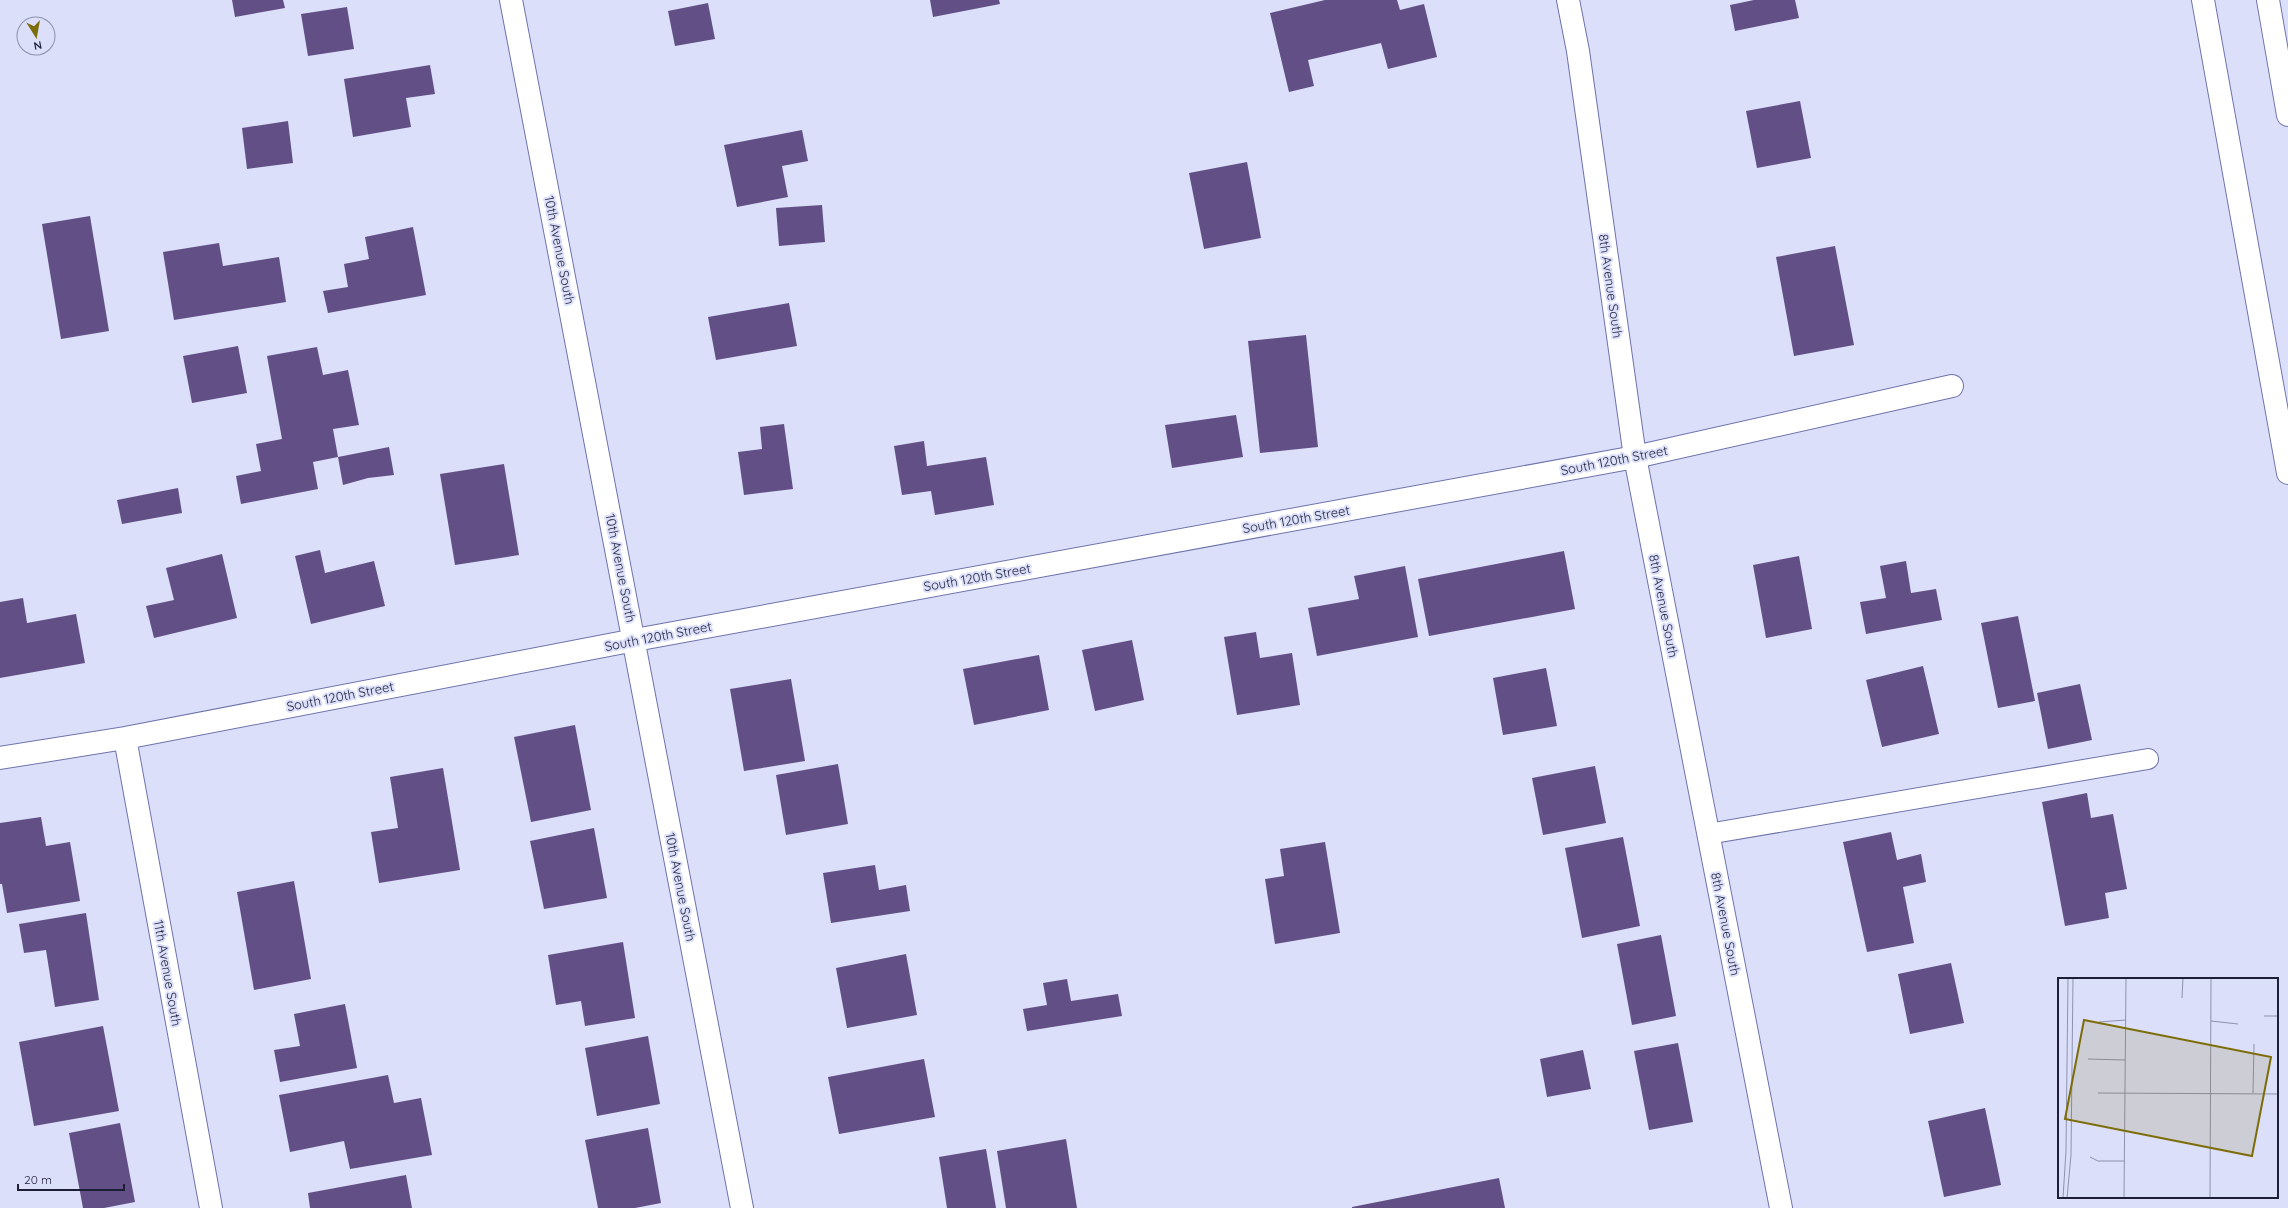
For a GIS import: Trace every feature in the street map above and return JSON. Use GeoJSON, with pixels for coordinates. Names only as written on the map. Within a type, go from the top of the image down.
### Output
{"type":"FeatureCollection","features":[{"type":"Feature","properties":{"kind":"main road","name":"10th Avenue South"},"geometry":{"type":"LineString","coordinates":[[511,0],[635,640],[742,1208]]}},
{"type":"Feature","properties":{"kind":"main road","name":"8th Avenue South"},"geometry":{"type":"LineString","coordinates":[[1568,0],[1578,51],[1635,457],[1781,1208]]}},
{"type":"Feature","properties":{"kind":"main road"},"geometry":{"type":"LineString","coordinates":[[2203,0],[2288,474]]}},
{"type":"Feature","properties":{"kind":"main road"},"geometry":{"type":"LineString","coordinates":[[2268,0],[2288,115]]}},
{"type":"Feature","properties":{"kind":"main road","name":"South 120th Street"},"geometry":{"type":"LineString","coordinates":[[0,758],[125,738],[635,640],[1635,457],[1952,386]]}},
{"type":"Feature","properties":{"kind":"main road","name":"11th Avenue South"},"geometry":{"type":"LineString","coordinates":[[125,738],[211,1208]]}},
{"type":"Feature","properties":{"kind":"lane"},"geometry":{"type":"LineString","coordinates":[[1708,834],[2148,759]]}},
{"type":"Feature","properties":{"kind":"building"},"geometry":{"type":"Polygon","coordinates":[[[232,0],[283,0],[285,8],[235,17],[232,0]]]}},
{"type":"Feature","properties":{"kind":"building"},"geometry":{"type":"Polygon","coordinates":[[[930,0],[999,0],[1000,4],[933,17],[930,0]]]}},
{"type":"Feature","properties":{"kind":"building"},"geometry":{"type":"Polygon","coordinates":[[[1325,0],[1397,0],[1400,10],[1424,4],[1437,57],[1388,69],[1381,43],[1308,60],[1314,86],[1289,92],[1270,13],[1325,0]]]}},
{"type":"Feature","properties":{"kind":"building"},"geometry":{"type":"Polygon","coordinates":[[[1754,0],[1795,0],[1799,18],[1735,31],[1730,5],[1754,0]]]}},
{"type":"Feature","properties":{"kind":"building"},"geometry":{"type":"Polygon","coordinates":[[[708,3],[715,39],[675,46],[668,11],[708,3]]]}},
{"type":"Feature","properties":{"kind":"building"},"geometry":{"type":"Polygon","coordinates":[[[347,7],[354,49],[308,56],[301,14],[347,7]]]}},
{"type":"Feature","properties":{"kind":"building"},"geometry":{"type":"Polygon","coordinates":[[[430,65],[435,94],[406,98],[411,127],[353,137],[344,79],[430,65]]]}},
{"type":"Feature","properties":{"kind":"building"},"geometry":{"type":"Polygon","coordinates":[[[1800,101],[1811,158],[1757,168],[1746,111],[1800,101]]]}},
{"type":"Feature","properties":{"kind":"building"},"geometry":{"type":"Polygon","coordinates":[[[288,121],[293,163],[247,169],[242,128],[288,121]]]}},
{"type":"Feature","properties":{"kind":"building"},"geometry":{"type":"Polygon","coordinates":[[[802,130],[808,161],[782,166],[788,197],[737,207],[724,145],[802,130]]]}},
{"type":"Feature","properties":{"kind":"building"},"geometry":{"type":"Polygon","coordinates":[[[1247,162],[1261,238],[1204,249],[1189,173],[1247,162]]]}},
{"type":"Feature","properties":{"kind":"building"},"geometry":{"type":"Polygon","coordinates":[[[822,205],[825,242],[779,246],[776,208],[822,205]]]}},
{"type":"Feature","properties":{"kind":"building"},"geometry":{"type":"Polygon","coordinates":[[[90,216],[109,331],[61,339],[42,224],[90,216]]]}},
{"type":"Feature","properties":{"kind":"building"},"geometry":{"type":"Polygon","coordinates":[[[413,227],[426,295],[328,313],[323,291],[348,287],[344,264],[369,259],[365,237],[413,227]]]}},
{"type":"Feature","properties":{"kind":"building"},"geometry":{"type":"Polygon","coordinates":[[[219,243],[223,266],[279,257],[286,302],[174,320],[163,252],[219,243]]]}},
{"type":"Feature","properties":{"kind":"building"},"geometry":{"type":"Polygon","coordinates":[[[1835,246],[1854,345],[1794,356],[1776,257],[1835,246]]]}},
{"type":"Feature","properties":{"kind":"building"},"geometry":{"type":"Polygon","coordinates":[[[789,303],[797,346],[716,360],[708,317],[789,303]]]}},
{"type":"Feature","properties":{"kind":"building"},"geometry":{"type":"Polygon","coordinates":[[[1306,335],[1318,447],[1260,453],[1248,341],[1306,335]]]}},
{"type":"Feature","properties":{"kind":"building"},"geometry":{"type":"Polygon","coordinates":[[[238,346],[247,393],[192,403],[183,356],[238,346]]]}},
{"type":"Feature","properties":{"kind":"building"},"geometry":{"type":"Polygon","coordinates":[[[317,347],[323,375],[348,370],[359,425],[333,429],[338,457],[313,462],[318,489],[241,504],[236,476],[261,471],[256,444],[282,439],[267,356],[317,347]]]}},
{"type":"Feature","properties":{"kind":"building"},"geometry":{"type":"Polygon","coordinates":[[[1236,415],[1243,457],[1172,468],[1165,425],[1236,415]]]}},
{"type":"Feature","properties":{"kind":"building"},"geometry":{"type":"Polygon","coordinates":[[[784,424],[793,489],[744,495],[738,452],[762,449],[760,427],[784,424]]]}},
{"type":"Feature","properties":{"kind":"building"},"geometry":{"type":"Polygon","coordinates":[[[924,441],[927,466],[986,457],[994,505],[935,515],[931,491],[902,495],[894,446],[924,441]]]}},
{"type":"Feature","properties":{"kind":"building"},"geometry":{"type":"Polygon","coordinates":[[[389,447],[394,475],[368,478],[343,485],[338,457],[389,447]]]}},
{"type":"Feature","properties":{"kind":"building"},"geometry":{"type":"Polygon","coordinates":[[[504,464],[519,555],[455,565],[440,474],[504,464]]]}},
{"type":"Feature","properties":{"kind":"building"},"geometry":{"type":"Polygon","coordinates":[[[178,488],[182,513],[122,524],[117,500],[178,488]]]}},
{"type":"Feature","properties":{"kind":"building"},"geometry":{"type":"Polygon","coordinates":[[[320,550],[325,573],[374,561],[385,606],[311,624],[295,556],[320,550]]]}},
{"type":"Feature","properties":{"kind":"building"},"geometry":{"type":"Polygon","coordinates":[[[1564,551],[1575,609],[1429,636],[1418,579],[1564,551]]]}},
{"type":"Feature","properties":{"kind":"building"},"geometry":{"type":"Polygon","coordinates":[[[222,554],[237,618],[154,638],[146,606],[174,600],[166,568],[222,554]]]}},
{"type":"Feature","properties":{"kind":"building"},"geometry":{"type":"Polygon","coordinates":[[[1799,556],[1812,629],[1766,638],[1753,565],[1799,556]]]}},
{"type":"Feature","properties":{"kind":"building"},"geometry":{"type":"Polygon","coordinates":[[[1906,561],[1911,593],[1936,589],[1942,620],[1866,634],[1860,602],[1886,598],[1880,566],[1906,561]]]}},
{"type":"Feature","properties":{"kind":"building"},"geometry":{"type":"Polygon","coordinates":[[[1405,566],[1418,637],[1317,656],[1308,608],[1359,599],[1354,576],[1405,566]]]}},
{"type":"Feature","properties":{"kind":"building"},"geometry":{"type":"Polygon","coordinates":[[[23,598],[27,623],[76,614],[85,663],[0,678],[0,602],[23,598]]]}},
{"type":"Feature","properties":{"kind":"building"},"geometry":{"type":"Polygon","coordinates":[[[2018,616],[2035,701],[1998,708],[1981,623],[2018,616]]]}},
{"type":"Feature","properties":{"kind":"building"},"geometry":{"type":"Polygon","coordinates":[[[1256,632],[1260,658],[1292,653],[1300,705],[1237,715],[1224,637],[1256,632]]]}},
{"type":"Feature","properties":{"kind":"building"},"geometry":{"type":"Polygon","coordinates":[[[1132,640],[1144,700],[1095,711],[1082,650],[1132,640]]]}},
{"type":"Feature","properties":{"kind":"building"},"geometry":{"type":"Polygon","coordinates":[[[1039,655],[1049,710],[974,725],[963,669],[1039,655]]]}},
{"type":"Feature","properties":{"kind":"building"},"geometry":{"type":"Polygon","coordinates":[[[1923,666],[1939,734],[1882,747],[1866,680],[1923,666]]]}},
{"type":"Feature","properties":{"kind":"building"},"geometry":{"type":"Polygon","coordinates":[[[1546,668],[1557,726],[1503,735],[1493,678],[1546,668]]]}},
{"type":"Feature","properties":{"kind":"building"},"geometry":{"type":"Polygon","coordinates":[[[791,679],[805,761],[744,771],[730,689],[791,679]]]}},
{"type":"Feature","properties":{"kind":"building"},"geometry":{"type":"Polygon","coordinates":[[[2080,684],[2092,740],[2048,749],[2037,693],[2080,684]]]}},
{"type":"Feature","properties":{"kind":"building"},"geometry":{"type":"Polygon","coordinates":[[[575,725],[591,810],[531,822],[514,737],[575,725]]]}},
{"type":"Feature","properties":{"kind":"building"},"geometry":{"type":"Polygon","coordinates":[[[838,764],[848,824],[786,835],[776,775],[838,764]]]}},
{"type":"Feature","properties":{"kind":"building"},"geometry":{"type":"Polygon","coordinates":[[[1595,766],[1606,823],[1543,835],[1532,778],[1595,766]]]}},
{"type":"Feature","properties":{"kind":"building"},"geometry":{"type":"Polygon","coordinates":[[[443,768],[460,870],[379,883],[371,832],[398,828],[390,777],[443,768]]]}},
{"type":"Feature","properties":{"kind":"building"},"geometry":{"type":"Polygon","coordinates":[[[2087,793],[2091,818],[2113,814],[2127,889],[2105,893],[2109,918],[2065,926],[2042,802],[2087,793]]]}},
{"type":"Feature","properties":{"kind":"building"},"geometry":{"type":"Polygon","coordinates":[[[41,817],[46,846],[70,842],[80,901],[7,913],[2,884],[0,884],[0,823],[41,817]]]}},
{"type":"Feature","properties":{"kind":"building"},"geometry":{"type":"Polygon","coordinates":[[[594,828],[607,898],[544,909],[530,841],[594,828]]]}},
{"type":"Feature","properties":{"kind":"building"},"geometry":{"type":"Polygon","coordinates":[[[1891,832],[1897,860],[1921,854],[1926,882],[1903,887],[1914,943],[1867,952],[1843,842],[1891,832]]]}},
{"type":"Feature","properties":{"kind":"building"},"geometry":{"type":"Polygon","coordinates":[[[1623,837],[1640,926],[1582,938],[1565,848],[1623,837]]]}},
{"type":"Feature","properties":{"kind":"building"},"geometry":{"type":"Polygon","coordinates":[[[1325,842],[1340,933],[1275,944],[1265,879],[1284,876],[1280,849],[1325,842]]]}},
{"type":"Feature","properties":{"kind":"building"},"geometry":{"type":"Polygon","coordinates":[[[875,865],[879,890],[906,885],[910,911],[831,923],[823,873],[875,865]]]}},
{"type":"Feature","properties":{"kind":"building"},"geometry":{"type":"Polygon","coordinates":[[[294,881],[311,979],[254,990],[237,892],[294,881]]]}},
{"type":"Feature","properties":{"kind":"building"},"geometry":{"type":"Polygon","coordinates":[[[86,913],[99,1000],[55,1007],[46,950],[24,953],[19,924],[86,913]]]}},
{"type":"Feature","properties":{"kind":"building"},"geometry":{"type":"Polygon","coordinates":[[[1661,935],[1676,1016],[1632,1025],[1617,944],[1661,935]]]}},
{"type":"Feature","properties":{"kind":"building"},"geometry":{"type":"Polygon","coordinates":[[[623,942],[635,1018],[585,1026],[581,1001],[556,1005],[548,955],[623,942]]]}},
{"type":"Feature","properties":{"kind":"building"},"geometry":{"type":"Polygon","coordinates":[[[906,954],[917,1015],[847,1028],[836,968],[906,954]]]}},
{"type":"Feature","properties":{"kind":"building"},"geometry":{"type":"Polygon","coordinates":[[[1951,963],[1964,1023],[1910,1034],[1898,974],[1951,963]]]}},
{"type":"Feature","properties":{"kind":"building"},"geometry":{"type":"Polygon","coordinates":[[[1067,979],[1071,1001],[1118,994],[1122,1016],[1027,1031],[1023,1009],[1047,1005],[1043,983],[1067,979]]]}},
{"type":"Feature","properties":{"kind":"building"},"geometry":{"type":"Polygon","coordinates":[[[345,1004],[357,1068],[280,1082],[274,1050],[300,1046],[294,1014],[345,1004]]]}},
{"type":"Feature","properties":{"kind":"building"},"geometry":{"type":"Polygon","coordinates":[[[103,1026],[119,1111],[34,1126],[19,1042],[103,1026]]]}},
{"type":"Feature","properties":{"kind":"building"},"geometry":{"type":"Polygon","coordinates":[[[648,1036],[660,1104],[597,1116],[585,1048],[648,1036]]]}},
{"type":"Feature","properties":{"kind":"building"},"geometry":{"type":"Polygon","coordinates":[[[1678,1043],[1693,1122],[1649,1130],[1634,1051],[1678,1043]]]}},
{"type":"Feature","properties":{"kind":"building"},"geometry":{"type":"Polygon","coordinates":[[[1583,1050],[1591,1089],[1547,1097],[1540,1059],[1583,1050]]]}},
{"type":"Feature","properties":{"kind":"building"},"geometry":{"type":"Polygon","coordinates":[[[924,1059],[935,1117],[839,1134],[828,1077],[924,1059]]]}},
{"type":"Feature","properties":{"kind":"building"},"geometry":{"type":"Polygon","coordinates":[[[388,1075],[394,1103],[421,1098],[432,1155],[350,1169],[344,1141],[290,1152],[279,1095],[388,1075]]]}},
{"type":"Feature","properties":{"kind":"building"},"geometry":{"type":"Polygon","coordinates":[[[1985,1108],[2001,1185],[1944,1197],[1928,1121],[1985,1108]]]}},
{"type":"Feature","properties":{"kind":"building"},"geometry":{"type":"Polygon","coordinates":[[[120,1123],[135,1202],[104,1208],[83,1208],[69,1133],[120,1123]]]}},
{"type":"Feature","properties":{"kind":"building"},"geometry":{"type":"Polygon","coordinates":[[[648,1128],[661,1203],[635,1208],[598,1208],[585,1140],[648,1128]]]}},
{"type":"Feature","properties":{"kind":"building"},"geometry":{"type":"Polygon","coordinates":[[[1066,1139],[1077,1208],[1006,1208],[997,1151],[1066,1139]]]}},
{"type":"Feature","properties":{"kind":"building"},"geometry":{"type":"Polygon","coordinates":[[[986,1149],[996,1208],[947,1208],[939,1157],[986,1149]]]}},
{"type":"Feature","properties":{"kind":"building"},"geometry":{"type":"Polygon","coordinates":[[[406,1175],[412,1208],[310,1208],[308,1193],[406,1175]]]}},
{"type":"Feature","properties":{"kind":"building"},"geometry":{"type":"Polygon","coordinates":[[[1499,1178],[1505,1208],[1352,1208],[1352,1207],[1499,1178]]]}}]}
